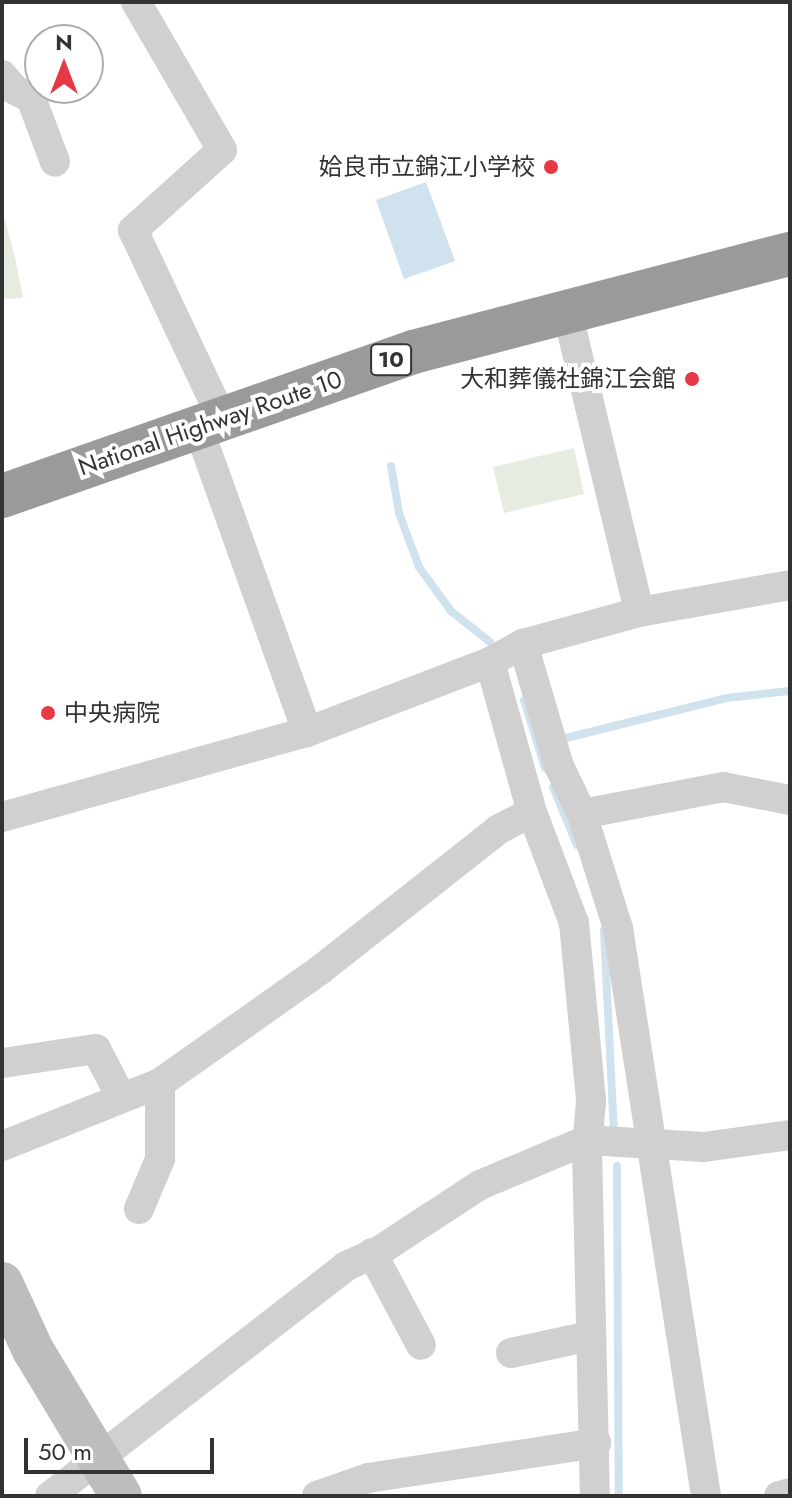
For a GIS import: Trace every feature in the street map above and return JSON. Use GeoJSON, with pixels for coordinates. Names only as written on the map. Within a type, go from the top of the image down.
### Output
{"type":"FeatureCollection","features":[{"type":"Feature","properties":{"kind":"highway","name":"National Highway Route 10"},"geometry":{"type":"LineString","coordinates":[[2,496],[413,352],[790,254]]}},
{"type":"Feature","properties":{"kind":"street"},"geometry":{"type":"LineString","coordinates":[[136,2],[222,150],[133,230],[210,422],[307,732]]}},
{"type":"Feature","properties":{"kind":"street"},"geometry":{"type":"LineString","coordinates":[[2,75],[15,90],[31,98],[55,162]]}},
{"type":"Feature","properties":{"kind":"street"},"geometry":{"type":"LineString","coordinates":[[567,311],[639,612]]}},
{"type":"Feature","properties":{"kind":"street"},"geometry":{"type":"LineString","coordinates":[[2,817],[307,732],[490,662],[523,644],[639,612],[790,585]]}},
{"type":"Feature","properties":{"kind":"street"},"geometry":{"type":"LineString","coordinates":[[523,644],[559,766],[582,814],[618,928],[654,1143],[706,1496]]}},
{"type":"Feature","properties":{"kind":"street"},"geometry":{"type":"LineString","coordinates":[[490,662],[532,812],[574,923],[591,1101],[587,1140],[595,1496]]}},
{"type":"Feature","properties":{"kind":"street"},"geometry":{"type":"LineString","coordinates":[[582,814],[723,787],[790,800]]}},
{"type":"Feature","properties":{"kind":"street"},"geometry":{"type":"LineString","coordinates":[[2,1146],[160,1083],[320,970],[499,829],[532,812]]}},
{"type":"Feature","properties":{"kind":"street"},"geometry":{"type":"LineString","coordinates":[[3,1063],[96,1049],[121,1097]]}},
{"type":"Feature","properties":{"kind":"street"},"geometry":{"type":"LineString","coordinates":[[139,1209],[160,1159],[160,1083]]}},
{"type":"Feature","properties":{"kind":"street"},"geometry":{"type":"LineString","coordinates":[[50,1496],[220,1359],[295,1309],[346,1266],[480,1185],[587,1140],[704,1147],[790,1135]]}},
{"type":"Feature","properties":{"kind":"street"},"geometry":{"type":"LineString","coordinates":[[372,1253],[421,1345]]}},
{"type":"Feature","properties":{"kind":"street"},"geometry":{"type":"LineString","coordinates":[[2,1283],[33,1350],[121,1496]]}},
{"type":"Feature","properties":{"kind":"street"},"geometry":{"type":"LineString","coordinates":[[511,1353],[590,1336]]}},
{"type":"Feature","properties":{"kind":"street"},"geometry":{"type":"LineString","coordinates":[[317,1496],[368,1478],[596,1443]]}},
{"type":"Feature","properties":{"kind":"street"},"geometry":{"type":"LineString","coordinates":[[779,1496],[790,1493]]}},
{"type":"Feature","properties":{"kind":"shaded area"},"geometry":{"type":"Polygon","coordinates":[[[2,210],[14,253],[23,298],[2,299],[2,210]]]}},
{"type":"Feature","properties":{"kind":"shaded area"},"geometry":{"type":"Polygon","coordinates":[[[574,448],[584,494],[504,513],[493,467],[574,448]]]}},
{"type":"Feature","properties":{"kind":"water"},"geometry":{"type":"Polygon","coordinates":[[[426,182],[455,261],[404,279],[376,200],[426,182]]]}},
{"type":"Feature","properties":{"kind":"waterway"},"geometry":{"type":"LineString","coordinates":[[391,466],[399,513],[419,567],[451,611],[490,642]]}},
{"type":"Feature","properties":{"kind":"waterway"},"geometry":{"type":"LineString","coordinates":[[566,738],[726,698],[790,691]]}},
{"type":"Feature","properties":{"kind":"waterway"},"geometry":{"type":"LineString","coordinates":[[524,700],[545,768]]}},
{"type":"Feature","properties":{"kind":"waterway"},"geometry":{"type":"LineString","coordinates":[[553,787],[577,845]]}},
{"type":"Feature","properties":{"kind":"waterway"},"geometry":{"type":"LineString","coordinates":[[604,930],[614,1133]]}},
{"type":"Feature","properties":{"kind":"waterway"},"geometry":{"type":"LineString","coordinates":[[617,1166],[619,1496]]}},
{"type":"Feature","properties":{"kind":"place","name":"姶良市立錦江小学校"},"geometry":{"type":"Point","coordinates":[551,167]}},
{"type":"Feature","properties":{"kind":"place","name":"大和葬儀社錦江会館"},"geometry":{"type":"Point","coordinates":[692,379]}},
{"type":"Feature","properties":{"kind":"place","name":"中央病院"},"geometry":{"type":"Point","coordinates":[48,713]}}]}
